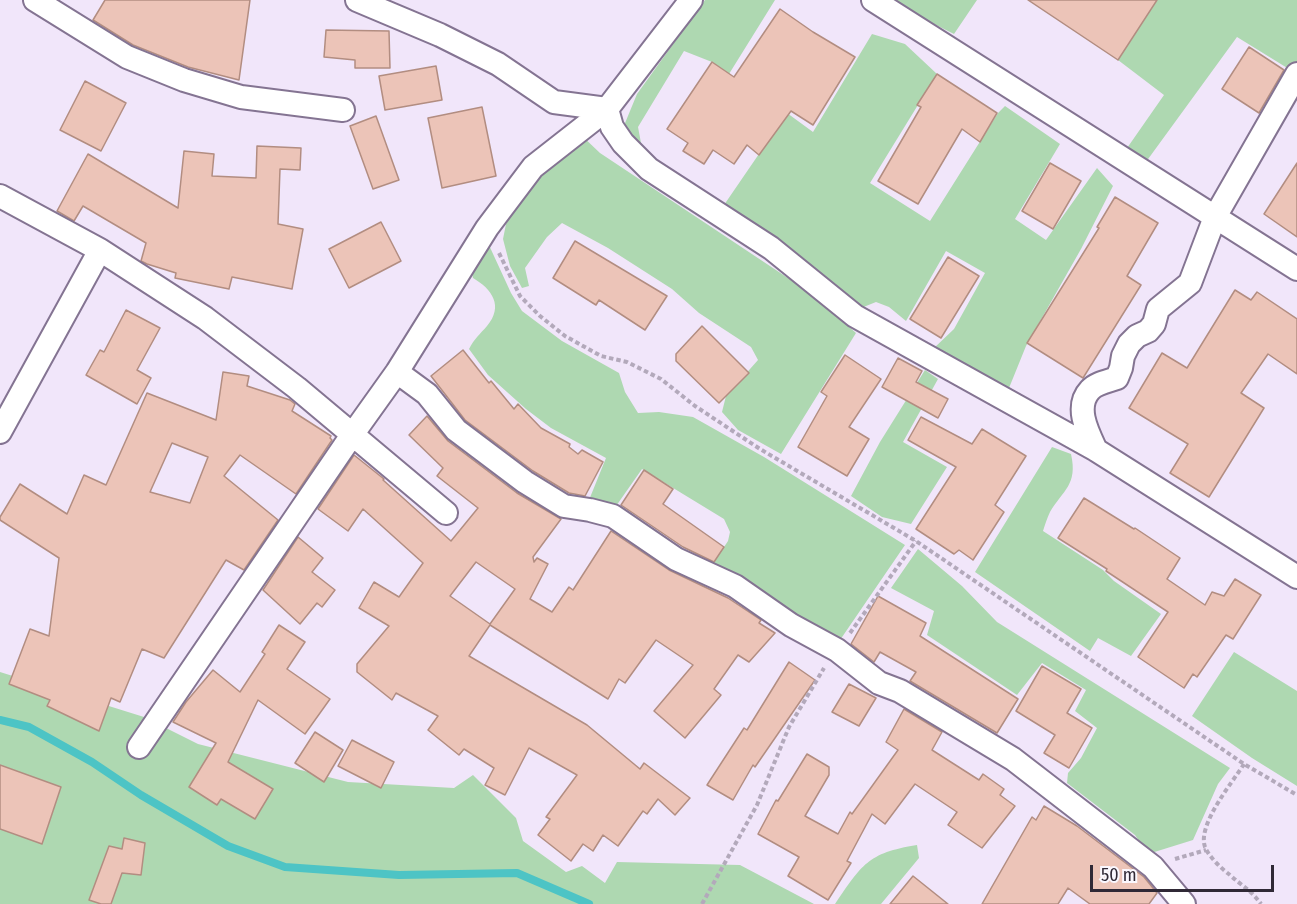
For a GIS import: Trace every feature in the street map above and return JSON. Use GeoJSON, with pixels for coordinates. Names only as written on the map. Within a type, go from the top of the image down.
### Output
{"type":"FeatureCollection","features":[{"type":"Feature","properties":{"kind":"street"},"geometry":{"type":"LineString","coordinates":[[35,0],[126,57],[184,80],[241,97],[343,110]]}},
{"type":"Feature","properties":{"kind":"street"},"geometry":{"type":"LineString","coordinates":[[357,0],[440,35],[498,64],[554,102],[607,109]]}},
{"type":"Feature","properties":{"kind":"street"},"geometry":{"type":"LineString","coordinates":[[139,747],[397,372],[487,228],[533,167],[607,109],[691,0]]}},
{"type":"Feature","properties":{"kind":"street"},"geometry":{"type":"LineString","coordinates":[[873,0],[1297,268]]}},
{"type":"Feature","properties":{"kind":"street"},"geometry":{"type":"LineString","coordinates":[[1096,450],[1083,414],[1085,400],[1090,390],[1117,378],[1129,344],[1148,331],[1154,324],[1158,309],[1190,283],[1215,217],[1297,74]]}},
{"type":"Feature","properties":{"kind":"street"},"geometry":{"type":"LineString","coordinates":[[607,109],[612,127],[649,169],[771,248],[855,316],[1096,450],[1297,577]]}},
{"type":"Feature","properties":{"kind":"street"},"geometry":{"type":"LineString","coordinates":[[0,195],[100,250],[205,318],[297,388],[446,513]]}},
{"type":"Feature","properties":{"kind":"street"},"geometry":{"type":"LineString","coordinates":[[0,432],[100,250]]}},
{"type":"Feature","properties":{"kind":"street"},"geometry":{"type":"LineString","coordinates":[[397,372],[427,394],[456,430],[525,482],[564,506],[613,516],[676,559],[735,586],[791,625],[837,650],[879,683],[900,691],[1013,759],[1153,867],[1184,904]]}},
{"type":"Feature","properties":{"kind":"path"},"geometry":{"type":"LineString","coordinates":[[487,228],[520,296],[540,316],[566,336],[601,356],[644,368],[662,379],[695,406],[760,449],[916,541],[1244,764],[1297,795]]}},
{"type":"Feature","properties":{"kind":"path"},"geometry":{"type":"LineString","coordinates":[[702,904],[757,805],[789,727],[837,650],[916,541]]}},
{"type":"Feature","properties":{"kind":"path"},"geometry":{"type":"LineString","coordinates":[[1244,764],[1212,814],[1203,839],[1206,850],[1231,876],[1251,890],[1260,904]]}},
{"type":"Feature","properties":{"kind":"green space"},"geometry":{"type":"Polygon","coordinates":[[[705,0],[775,0],[729,74],[712,62],[684,51],[638,127],[641,143],[647,153],[724,205],[787,113],[813,132],[872,34],[905,44],[937,74],[870,183],[930,221],[998,113],[1005,106],[1060,144],[1015,219],[1046,240],[1097,168],[1113,186],[1081,249],[1026,346],[1009,388],[933,349],[954,329],[985,273],[946,251],[906,321],[889,307],[876,302],[861,308],[813,268],[760,238],[669,177],[623,128],[637,94],[705,0]]]}},
{"type":"Feature","properties":{"kind":"green space"},"geometry":{"type":"Polygon","coordinates":[[[891,0],[977,0],[954,34],[890,2],[891,0]]]}},
{"type":"Feature","properties":{"kind":"green space"},"geometry":{"type":"Polygon","coordinates":[[[1146,0],[1297,0],[1297,74],[1237,37],[1143,166],[1125,151],[1164,95],[1118,60],[1153,6],[1146,0]]]}},
{"type":"Feature","properties":{"kind":"green space"},"geometry":{"type":"Polygon","coordinates":[[[580,134],[600,153],[812,294],[856,333],[781,454],[738,430],[722,412],[726,396],[758,360],[751,347],[699,313],[672,289],[608,248],[562,223],[547,237],[525,268],[529,286],[522,288],[510,266],[503,239],[506,224],[542,164],[580,134]]]}},
{"type":"Feature","properties":{"kind":"green space"},"geometry":{"type":"Polygon","coordinates":[[[488,243],[522,311],[562,341],[619,373],[625,392],[638,413],[659,412],[693,417],[764,457],[905,545],[838,643],[708,571],[728,541],[730,532],[724,519],[642,469],[614,509],[589,500],[606,458],[551,428],[526,409],[488,375],[469,349],[492,319],[495,305],[486,287],[473,278],[466,249],[488,243]]]}},
{"type":"Feature","properties":{"kind":"green space"},"geometry":{"type":"Polygon","coordinates":[[[925,370],[938,379],[903,442],[947,467],[911,524],[882,517],[851,496],[880,442],[925,370]]]}},
{"type":"Feature","properties":{"kind":"green space"},"geometry":{"type":"Polygon","coordinates":[[[1052,447],[1071,454],[1073,464],[1071,480],[1050,512],[1043,531],[1103,570],[1114,581],[1161,614],[1131,656],[1098,638],[1090,651],[975,572],[1052,447]]]}},
{"type":"Feature","properties":{"kind":"green space"},"geometry":{"type":"Polygon","coordinates":[[[918,549],[962,586],[997,622],[1230,768],[1218,784],[1193,840],[1148,854],[1135,835],[1067,783],[1068,773],[1081,758],[1097,728],[1075,711],[1086,690],[1042,663],[1017,695],[927,635],[934,611],[891,588],[918,549]]]}},
{"type":"Feature","properties":{"kind":"green space"},"geometry":{"type":"Polygon","coordinates":[[[1234,652],[1297,691],[1297,786],[1192,716],[1234,652]]]}},
{"type":"Feature","properties":{"kind":"green space"},"geometry":{"type":"Polygon","coordinates":[[[0,672],[144,717],[198,744],[348,782],[454,788],[473,775],[516,818],[523,841],[566,872],[582,866],[605,883],[617,862],[740,865],[814,904],[0,904],[0,672]]]}},
{"type":"Feature","properties":{"kind":"green space"},"geometry":{"type":"Polygon","coordinates":[[[917,845],[919,858],[881,904],[835,904],[852,879],[867,863],[887,852],[917,845]]]}},
{"type":"Feature","properties":{"kind":"building"},"geometry":{"type":"Polygon","coordinates":[[[105,0],[250,0],[239,80],[188,67],[133,45],[93,20],[105,0]]]}},
{"type":"Feature","properties":{"kind":"building"},"geometry":{"type":"Polygon","coordinates":[[[1028,0],[1157,0],[1118,60],[1028,0]]]}},
{"type":"Feature","properties":{"kind":"building"},"geometry":{"type":"Polygon","coordinates":[[[780,9],[855,57],[813,125],[791,111],[759,155],[747,145],[734,164],[713,150],[704,164],[683,151],[688,143],[667,129],[712,62],[734,77],[780,9]]]}},
{"type":"Feature","properties":{"kind":"building"},"geometry":{"type":"Polygon","coordinates":[[[326,30],[389,31],[390,68],[355,68],[355,60],[324,57],[326,30]]]}},
{"type":"Feature","properties":{"kind":"building"},"geometry":{"type":"Polygon","coordinates":[[[1249,47],[1284,70],[1259,113],[1222,89],[1249,47]]]}},
{"type":"Feature","properties":{"kind":"building"},"geometry":{"type":"Polygon","coordinates":[[[436,66],[442,100],[385,110],[379,76],[436,66]]]}},
{"type":"Feature","properties":{"kind":"building"},"geometry":{"type":"Polygon","coordinates":[[[937,74],[997,113],[980,142],[962,129],[918,204],[878,181],[921,107],[917,105],[937,74]]]}},
{"type":"Feature","properties":{"kind":"building"},"geometry":{"type":"Polygon","coordinates":[[[85,81],[126,103],[101,151],[60,130],[85,81]]]}},
{"type":"Feature","properties":{"kind":"building"},"geometry":{"type":"Polygon","coordinates":[[[482,107],[496,176],[442,188],[428,118],[482,107]]]}},
{"type":"Feature","properties":{"kind":"building"},"geometry":{"type":"Polygon","coordinates":[[[376,116],[399,180],[373,189],[350,126],[376,116]]]}},
{"type":"Feature","properties":{"kind":"building"},"geometry":{"type":"Polygon","coordinates":[[[257,146],[301,148],[300,170],[280,169],[278,224],[303,229],[292,289],[232,277],[229,289],[175,278],[176,273],[141,261],[146,243],[83,206],[74,221],[57,211],[88,154],[178,208],[184,151],[214,154],[212,176],[256,178],[257,146]]]}},
{"type":"Feature","properties":{"kind":"building"},"geometry":{"type":"Polygon","coordinates":[[[1050,163],[1081,181],[1053,229],[1022,211],[1050,163]]]}},
{"type":"Feature","properties":{"kind":"building"},"geometry":{"type":"Polygon","coordinates":[[[1297,163],[1297,237],[1264,214],[1297,163]]]}},
{"type":"Feature","properties":{"kind":"building"},"geometry":{"type":"Polygon","coordinates":[[[1115,197],[1158,223],[1127,276],[1141,285],[1083,378],[1027,343],[1099,228],[1097,227],[1115,197]]]}},
{"type":"Feature","properties":{"kind":"building"},"geometry":{"type":"Polygon","coordinates":[[[381,222],[401,261],[349,288],[329,249],[381,222]]]}},
{"type":"Feature","properties":{"kind":"building"},"geometry":{"type":"Polygon","coordinates":[[[575,241],[667,296],[645,330],[599,300],[596,305],[553,278],[575,241]]]}},
{"type":"Feature","properties":{"kind":"building"},"geometry":{"type":"Polygon","coordinates":[[[948,257],[979,276],[941,338],[910,319],[948,257]]]}},
{"type":"Feature","properties":{"kind":"building"},"geometry":{"type":"Polygon","coordinates":[[[1235,290],[1251,300],[1257,292],[1297,319],[1297,374],[1268,354],[1241,393],[1264,408],[1209,497],[1170,473],[1188,444],[1129,408],[1162,353],[1187,368],[1235,290]]]}},
{"type":"Feature","properties":{"kind":"building"},"geometry":{"type":"Polygon","coordinates":[[[126,310],[160,328],[137,370],[151,378],[137,404],[86,375],[100,350],[104,352],[126,310]]]}},
{"type":"Feature","properties":{"kind":"building"},"geometry":{"type":"Polygon","coordinates":[[[702,326],[749,373],[719,403],[676,361],[676,354],[702,326]]]}},
{"type":"Feature","properties":{"kind":"building"},"geometry":{"type":"Polygon","coordinates":[[[463,350],[489,383],[491,381],[514,409],[518,404],[541,428],[570,444],[569,447],[578,454],[582,450],[603,462],[585,496],[569,493],[533,471],[465,420],[431,376],[463,350]]]}},
{"type":"Feature","properties":{"kind":"building"},"geometry":{"type":"Polygon","coordinates":[[[845,355],[881,379],[849,427],[869,439],[847,476],[798,447],[827,396],[821,392],[845,355]]]}},
{"type":"Feature","properties":{"kind":"building"},"geometry":{"type":"Polygon","coordinates":[[[898,358],[922,371],[916,382],[948,399],[938,418],[882,387],[898,358]]]}},
{"type":"Feature","properties":{"kind":"building"},"geometry":{"type":"Polygon","coordinates":[[[223,372],[249,376],[247,386],[290,400],[295,404],[292,411],[331,436],[332,440],[296,494],[240,455],[224,476],[278,520],[244,570],[226,560],[164,658],[142,649],[120,702],[111,698],[99,731],[47,706],[50,700],[9,684],[30,629],[49,636],[59,558],[0,520],[20,484],[67,514],[84,475],[106,485],[147,393],[216,420],[223,372]],[[172,443],[150,492],[190,503],[208,457],[172,443]]]}},
{"type":"Feature","properties":{"kind":"building"},"geometry":{"type":"Polygon","coordinates":[[[427,416],[448,441],[517,493],[561,519],[533,557],[534,562],[537,558],[548,564],[530,599],[552,612],[569,587],[573,590],[611,531],[669,570],[728,598],[761,620],[759,623],[775,633],[749,662],[738,655],[714,689],[721,695],[685,738],[654,711],[693,665],[656,640],[625,683],[619,679],[608,699],[490,625],[469,656],[587,725],[640,769],[644,763],[690,798],[675,815],[658,799],[647,814],[643,811],[618,846],[603,835],[593,851],[583,844],[571,861],[538,835],[550,819],[546,817],[577,775],[529,748],[505,795],[485,785],[494,768],[464,749],[459,755],[428,730],[438,716],[396,693],[392,700],[357,672],[357,664],[389,626],[359,608],[374,582],[399,597],[423,563],[363,509],[348,531],[318,509],[354,455],[384,479],[451,541],[478,508],[437,476],[443,468],[409,435],[427,416]],[[476,562],[450,596],[490,624],[515,589],[476,562]]]}},
{"type":"Feature","properties":{"kind":"building"},"geometry":{"type":"Polygon","coordinates":[[[921,417],[972,444],[982,429],[1026,456],[995,505],[1004,512],[973,560],[959,550],[954,554],[916,529],[956,467],[908,440],[921,417]]]}},
{"type":"Feature","properties":{"kind":"building"},"geometry":{"type":"Polygon","coordinates":[[[644,470],[673,489],[663,504],[724,547],[714,562],[683,547],[621,505],[644,470]]]}},
{"type":"Feature","properties":{"kind":"building"},"geometry":{"type":"Polygon","coordinates":[[[1084,498],[1180,558],[1167,579],[1205,605],[1212,592],[1224,596],[1235,579],[1261,595],[1233,639],[1226,635],[1197,677],[1193,674],[1184,688],[1138,657],[1168,612],[1058,538],[1084,498]]]}},
{"type":"Feature","properties":{"kind":"building"},"geometry":{"type":"Polygon","coordinates":[[[298,537],[323,558],[312,572],[335,590],[322,607],[317,603],[300,624],[263,590],[298,537]]]}},
{"type":"Feature","properties":{"kind":"building"},"geometry":{"type":"Polygon","coordinates":[[[878,596],[926,623],[920,636],[1018,699],[997,733],[910,681],[916,672],[880,652],[874,662],[851,644],[878,596]]]}},
{"type":"Feature","properties":{"kind":"building"},"geometry":{"type":"Polygon","coordinates":[[[279,625],[305,642],[287,669],[330,699],[305,734],[258,700],[228,762],[273,789],[255,819],[221,799],[217,805],[189,787],[216,743],[173,722],[186,702],[213,670],[240,692],[265,654],[262,652],[279,625]]]}},
{"type":"Feature","properties":{"kind":"building"},"geometry":{"type":"Polygon","coordinates":[[[789,662],[815,680],[755,767],[753,765],[733,800],[707,785],[744,728],[747,730],[789,662]]]}},
{"type":"Feature","properties":{"kind":"building"},"geometry":{"type":"Polygon","coordinates":[[[1042,666],[1081,689],[1067,713],[1092,728],[1069,768],[1044,753],[1055,735],[1016,711],[1042,666]]]}},
{"type":"Feature","properties":{"kind":"building"},"geometry":{"type":"Polygon","coordinates":[[[849,684],[876,698],[859,726],[832,712],[849,684]]]}},
{"type":"Feature","properties":{"kind":"building"},"geometry":{"type":"Polygon","coordinates":[[[904,709],[942,732],[932,750],[979,780],[983,774],[1004,789],[1000,795],[1015,806],[982,848],[948,825],[957,812],[915,784],[885,824],[872,814],[847,861],[851,863],[828,900],[788,876],[799,857],[758,834],[776,800],[778,801],[807,754],[829,767],[829,775],[805,816],[838,834],[850,812],[852,814],[898,750],[886,742],[904,709]]]}},
{"type":"Feature","properties":{"kind":"building"},"geometry":{"type":"Polygon","coordinates":[[[315,732],[343,750],[324,782],[295,763],[315,732]]]}},
{"type":"Feature","properties":{"kind":"building"},"geometry":{"type":"Polygon","coordinates":[[[352,740],[394,762],[381,788],[338,766],[352,740]]]}},
{"type":"Feature","properties":{"kind":"building"},"geometry":{"type":"Polygon","coordinates":[[[0,765],[61,787],[42,844],[0,829],[0,765]]]}},
{"type":"Feature","properties":{"kind":"building"},"geometry":{"type":"Polygon","coordinates":[[[1044,806],[1077,826],[1144,877],[1157,893],[1149,904],[1090,904],[1068,888],[1058,904],[982,904],[1032,817],[1036,820],[1044,806]]]}},
{"type":"Feature","properties":{"kind":"building"},"geometry":{"type":"Polygon","coordinates":[[[124,838],[145,843],[141,875],[122,873],[111,904],[89,900],[109,846],[122,849],[124,838]]]}},
{"type":"Feature","properties":{"kind":"building"},"geometry":{"type":"Polygon","coordinates":[[[913,876],[948,904],[890,904],[913,876]]]}},
{"type":"Feature","properties":{"kind":"waterway"},"geometry":{"type":"LineString","coordinates":[[0,720],[29,727],[92,762],[141,795],[228,846],[285,867],[399,875],[517,873],[589,904]]}}]}
